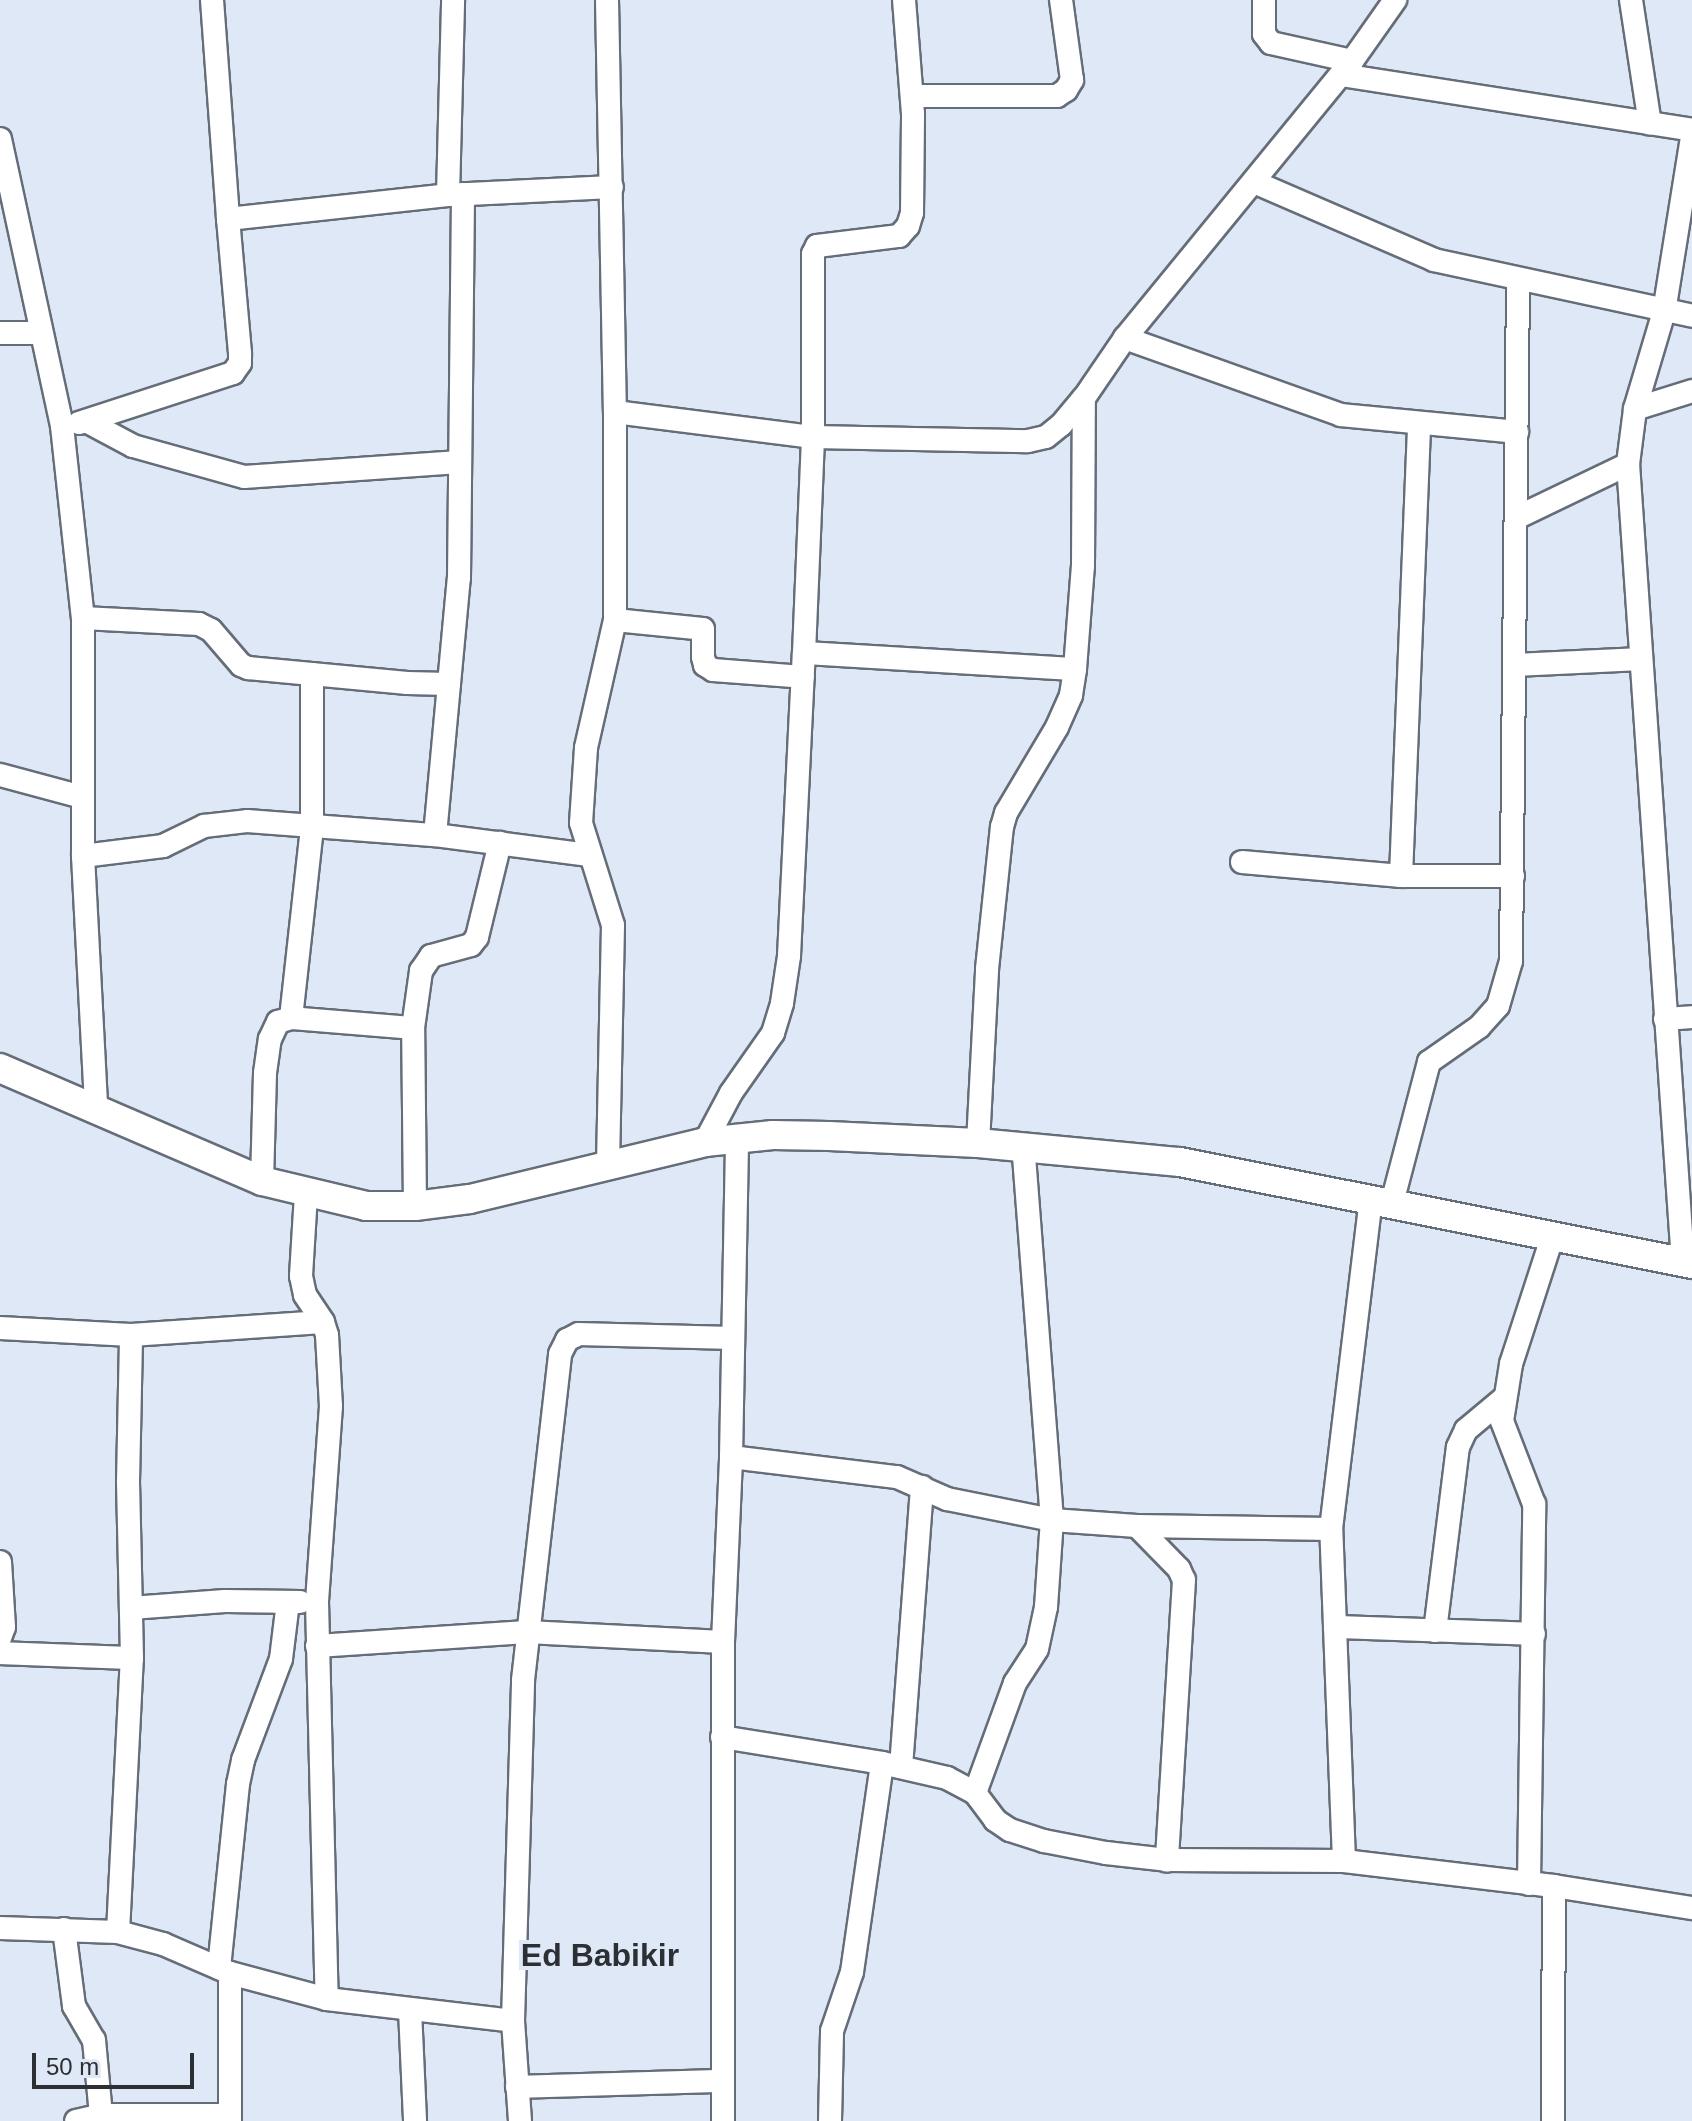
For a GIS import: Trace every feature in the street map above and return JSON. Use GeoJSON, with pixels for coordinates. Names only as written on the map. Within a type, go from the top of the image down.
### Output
{"type":"FeatureCollection","features":[{"type":"Feature","properties":{"kind":"street"},"geometry":{"type":"LineString","coordinates":[[62,426],[88,422],[233,373],[240,363],[212,0]]}},
{"type":"Feature","properties":{"kind":"street"},"geometry":{"type":"LineString","coordinates":[[435,835],[459,578],[453,0]]}},
{"type":"Feature","properties":{"kind":"street"},"geometry":{"type":"LineString","coordinates":[[607,0],[615,412],[615,620],[586,748],[581,823],[613,925],[608,1164]]}},
{"type":"Feature","properties":{"kind":"street"},"geometry":{"type":"LineString","coordinates":[[705,1142],[731,1093],[773,1033],[782,1003],[789,956],[813,437],[813,254],[817,246],[899,236],[908,226],[912,213],[912,96],[904,0]]}},
{"type":"Feature","properties":{"kind":"street"},"geometry":{"type":"LineString","coordinates":[[912,96],[1057,96],[1066,90],[1072,80],[1061,0]]}},
{"type":"Feature","properties":{"kind":"street"},"geometry":{"type":"LineString","coordinates":[[1264,0],[1262,23],[1264,34],[1271,43],[1347,68],[1692,130]]}},
{"type":"Feature","properties":{"kind":"street"},"geometry":{"type":"LineString","coordinates":[[615,412],[813,437],[1028,441],[1046,437],[1084,398],[1125,338],[1347,68],[1395,0]]}},
{"type":"Feature","properties":{"kind":"street"},"geometry":{"type":"LineString","coordinates":[[1631,0],[1650,124]]}},
{"type":"Feature","properties":{"kind":"street"},"geometry":{"type":"LineString","coordinates":[[0,1068],[96,1106],[262,1181],[366,1206],[415,1206],[470,1199],[608,1164],[705,1142],[737,1138],[773,1135],[978,1143],[1180,1162],[1688,1263],[1665,1019],[1628,464],[1635,409],[1664,312],[1692,138]]}},
{"type":"Feature","properties":{"kind":"street"},"geometry":{"type":"LineString","coordinates":[[0,139],[62,426],[83,618],[83,856],[96,1106]]}},
{"type":"Feature","properties":{"kind":"street"},"geometry":{"type":"LineString","coordinates":[[1254,182],[1416,254],[1692,316]]}},
{"type":"Feature","properties":{"kind":"street"},"geometry":{"type":"LineString","coordinates":[[228,219],[455,194],[612,187]]}},
{"type":"Feature","properties":{"kind":"street"},"geometry":{"type":"LineString","coordinates":[[1344,1861],[1331,1529],[1382,1201],[1429,1062],[1479,1027],[1498,1006],[1508,982],[1513,876],[1518,279]]}},
{"type":"Feature","properties":{"kind":"street"},"geometry":{"type":"LineString","coordinates":[[0,333],[40,333]]}},
{"type":"Feature","properties":{"kind":"street"},"geometry":{"type":"LineString","coordinates":[[1125,338],[1341,415],[1517,432]]}},
{"type":"Feature","properties":{"kind":"street"},"geometry":{"type":"LineString","coordinates":[[1635,409],[1692,391]]}},
{"type":"Feature","properties":{"kind":"street"},"geometry":{"type":"LineString","coordinates":[[978,1143],[988,956],[1002,827],[1006,813],[1057,727],[1071,695],[1075,669],[1083,566],[1084,398]]}},
{"type":"Feature","properties":{"kind":"street"},"geometry":{"type":"LineString","coordinates":[[88,422],[133,446],[244,477],[459,462]]}},
{"type":"Feature","properties":{"kind":"street"},"geometry":{"type":"LineString","coordinates":[[1401,876],[1419,424]]}},
{"type":"Feature","properties":{"kind":"street"},"geometry":{"type":"LineString","coordinates":[[1518,517],[1628,464]]}},
{"type":"Feature","properties":{"kind":"street"},"geometry":{"type":"LineString","coordinates":[[83,618],[199,624],[211,630],[245,667],[449,684]]}},
{"type":"Feature","properties":{"kind":"street"},"geometry":{"type":"LineString","coordinates":[[615,620],[703,629],[703,657],[705,665],[713,670],[803,677]]}},
{"type":"Feature","properties":{"kind":"street"},"geometry":{"type":"LineString","coordinates":[[804,653],[1075,669]]}},
{"type":"Feature","properties":{"kind":"street"},"geometry":{"type":"LineString","coordinates":[[1515,665],[1641,659]]}},
{"type":"Feature","properties":{"kind":"street"},"geometry":{"type":"LineString","coordinates":[[291,1018],[312,828],[312,674]]}},
{"type":"Feature","properties":{"kind":"street"},"geometry":{"type":"LineString","coordinates":[[0,775],[82,797]]}},
{"type":"Feature","properties":{"kind":"street"},"geometry":{"type":"LineString","coordinates":[[83,856],[163,846],[204,826],[235,822],[435,835],[590,855]]}},
{"type":"Feature","properties":{"kind":"street"},"geometry":{"type":"LineString","coordinates":[[415,1206],[413,1028],[426,960],[471,945],[477,937],[500,843]]}},
{"type":"Feature","properties":{"kind":"street"},"geometry":{"type":"LineString","coordinates":[[1242,862],[1401,876],[1513,876]]}},
{"type":"Feature","properties":{"kind":"street"},"geometry":{"type":"LineString","coordinates":[[1665,1019],[1692,1017]]}},
{"type":"Feature","properties":{"kind":"street"},"geometry":{"type":"LineString","coordinates":[[262,1181],[270,1039],[278,1022],[291,1018],[413,1028]]}},
{"type":"Feature","properties":{"kind":"street"},"geometry":{"type":"LineString","coordinates":[[723,2121],[723,1642],[731,1457],[737,1138]]}},
{"type":"Feature","properties":{"kind":"street"},"geometry":{"type":"LineString","coordinates":[[975,1793],[1015,1683],[1043,1632],[1052,1520],[1023,1147]]}},
{"type":"Feature","properties":{"kind":"street"},"geometry":{"type":"LineString","coordinates":[[306,1194],[301,1276],[305,1295],[323,1322],[329,1348],[331,1406],[317,1602],[327,1999]]}},
{"type":"Feature","properties":{"kind":"street"},"geometry":{"type":"LineString","coordinates":[[1529,1884],[1534,1504],[1521,1465],[1502,1429],[1503,1399],[1553,1235]]}},
{"type":"Feature","properties":{"kind":"street"},"geometry":{"type":"LineString","coordinates":[[0,1328],[131,1335],[323,1322]]}},
{"type":"Feature","properties":{"kind":"street"},"geometry":{"type":"LineString","coordinates":[[520,2121],[513,2021],[520,1743],[527,1632],[560,1354],[567,1340],[579,1334],[732,1338]]}},
{"type":"Feature","properties":{"kind":"street"},"geometry":{"type":"LineString","coordinates":[[118,1932],[132,1658],[131,1335]]}},
{"type":"Feature","properties":{"kind":"street"},"geometry":{"type":"LineString","coordinates":[[1435,1631],[1458,1447],[1466,1430],[1503,1399]]}},
{"type":"Feature","properties":{"kind":"street"},"geometry":{"type":"LineString","coordinates":[[731,1457],[897,1477],[947,1499],[1052,1520],[1137,1526],[1331,1529]]}},
{"type":"Feature","properties":{"kind":"street"},"geometry":{"type":"LineString","coordinates":[[830,2121],[832,2031],[852,1972],[891,1765],[922,1487]]}},
{"type":"Feature","properties":{"kind":"street"},"geometry":{"type":"LineString","coordinates":[[1137,1526],[1179,1569],[1184,1580],[1167,1860]]}},
{"type":"Feature","properties":{"kind":"street"},"geometry":{"type":"LineString","coordinates":[[0,1562],[4,1627],[0,1638]]}},
{"type":"Feature","properties":{"kind":"street"},"geometry":{"type":"LineString","coordinates":[[131,1608],[225,1601],[317,1602]]}},
{"type":"Feature","properties":{"kind":"street"},"geometry":{"type":"LineString","coordinates":[[76,2121],[101,2115],[125,2118],[230,2118],[225,1971],[238,1784],[243,1760],[281,1659],[288,1602]]}},
{"type":"Feature","properties":{"kind":"street"},"geometry":{"type":"LineString","coordinates":[[1335,1627],[1534,1634]]}},
{"type":"Feature","properties":{"kind":"street"},"geometry":{"type":"LineString","coordinates":[[317,1646],[527,1632],[723,1642]]}},
{"type":"Feature","properties":{"kind":"street"},"geometry":{"type":"LineString","coordinates":[[0,1653],[132,1658]]}},
{"type":"Feature","properties":{"kind":"street"},"geometry":{"type":"LineString","coordinates":[[722,1737],[891,1765],[962,1783],[975,1793],[995,1820],[1010,1830],[1091,1850],[1167,1860],[1344,1861],[1554,1886],[1692,1908]]}},
{"type":"Feature","properties":{"kind":"street"},"geometry":{"type":"LineString","coordinates":[[1553,2121],[1554,1886]]}},
{"type":"Feature","properties":{"kind":"street"},"geometry":{"type":"LineString","coordinates":[[0,1928],[118,1932],[163,1944],[225,1971],[327,1999],[513,2021]]}},
{"type":"Feature","properties":{"kind":"street"},"geometry":{"type":"LineString","coordinates":[[64,1929],[74,2006],[94,2040],[101,2115]]}},
{"type":"Feature","properties":{"kind":"street"},"geometry":{"type":"LineString","coordinates":[[410,2010],[415,2121]]}},
{"type":"Feature","properties":{"kind":"street"},"geometry":{"type":"LineString","coordinates":[[517,2087],[723,2081]]}},
{"type":"Feature","properties":{"kind":"district","name":"Ed Babikir"},"geometry":{"type":"Point","coordinates":[600,1955]}}]}
